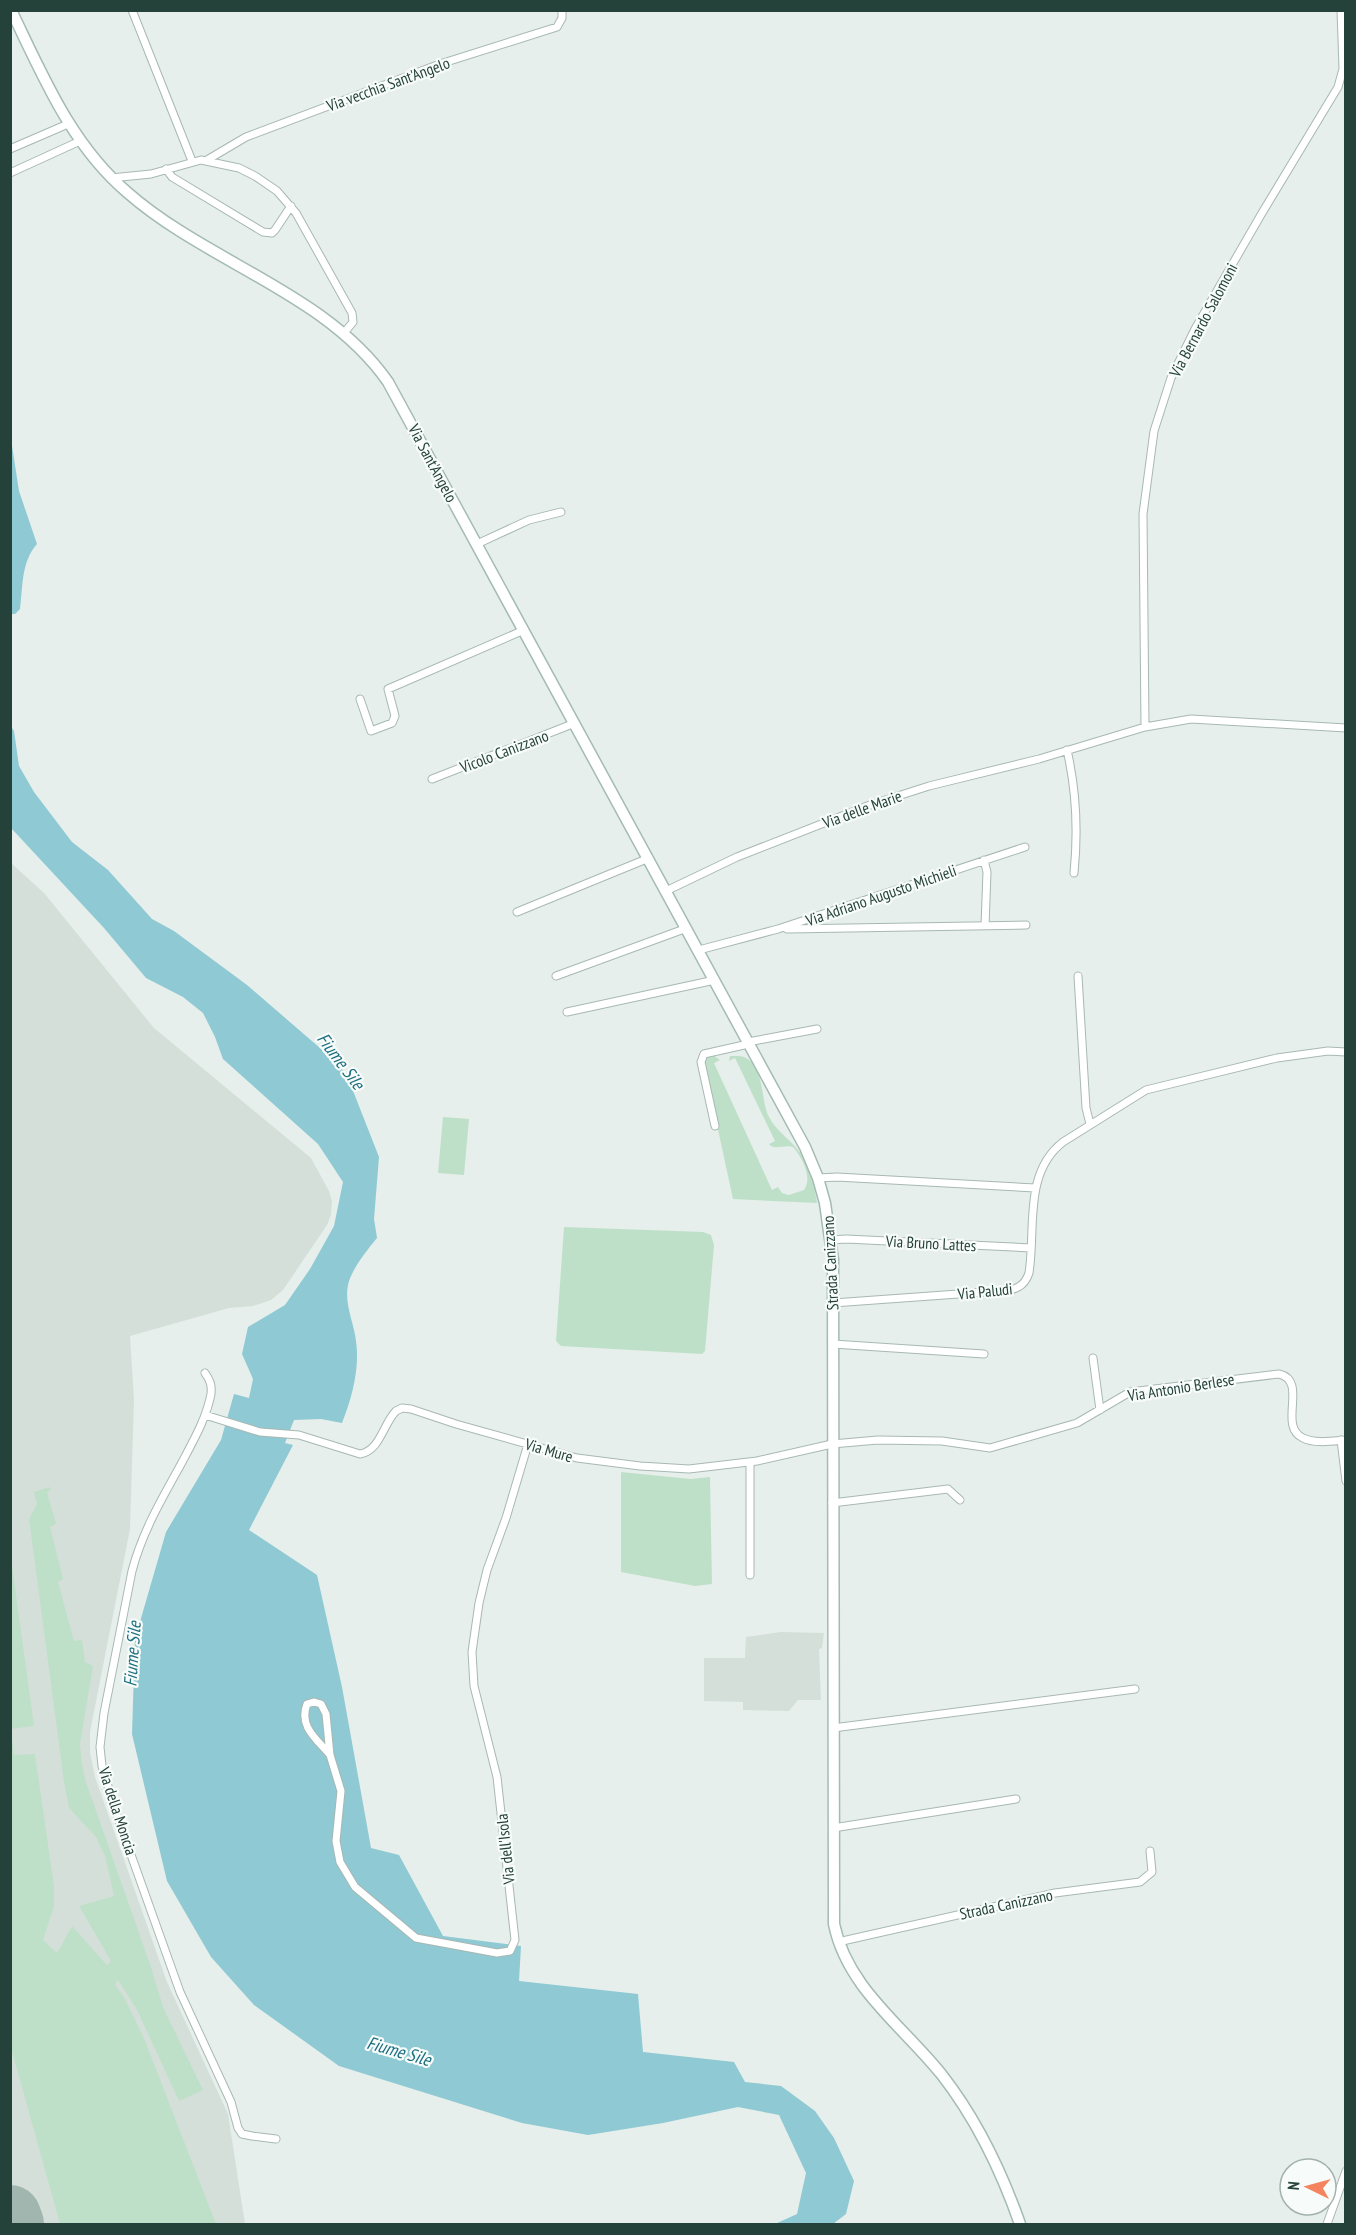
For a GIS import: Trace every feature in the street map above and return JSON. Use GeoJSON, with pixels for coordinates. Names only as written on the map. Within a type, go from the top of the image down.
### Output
{"type":"FeatureCollection","features":[{"type":"Feature","properties":{"kind":"street","name":"Via Sant'Angelo"},"geometry":{"type":"LineString","coordinates":[[11,10],[13,22],[68,124],[111,178],[167,223],[300,303],[344,333],[371,360],[388,382],[666,891]]}},
{"type":"Feature","properties":{"kind":"street"},"geometry":{"type":"LineString","coordinates":[[132,10],[192,161]]}},
{"type":"Feature","properties":{"kind":"street","name":"Via vecchia Sant'Angelo"},"geometry":{"type":"LineString","coordinates":[[207,160],[246,136],[440,63],[557,27],[562,18],[562,10]]}},
{"type":"Feature","properties":{"kind":"street","name":"Via Bernardo Salomoni"},"geometry":{"type":"LineString","coordinates":[[1145,727],[1143,514],[1154,431],[1171,378],[1195,329],[1338,87],[1343,69],[1341,10]]}},
{"type":"Feature","properties":{"kind":"street"},"geometry":{"type":"LineString","coordinates":[[10,149],[68,124]]}},
{"type":"Feature","properties":{"kind":"street"},"geometry":{"type":"LineString","coordinates":[[10,173],[80,141]]}},
{"type":"Feature","properties":{"kind":"street","name":"Via vecchia Sant'Angelo"},"geometry":{"type":"LineString","coordinates":[[111,178],[144,175],[192,161],[207,160],[238,168],[277,190],[302,222],[353,316],[353,322],[344,333]]}},
{"type":"Feature","properties":{"kind":"street"},"geometry":{"type":"LineString","coordinates":[[166,169],[172,177],[264,232],[275,230],[291,206]]}},
{"type":"Feature","properties":{"kind":"street"},"geometry":{"type":"LineString","coordinates":[[477,544],[529,520],[561,512]]}},
{"type":"Feature","properties":{"kind":"street"},"geometry":{"type":"LineString","coordinates":[[360,699],[371,731],[392,723],[395,716],[388,689],[524,630]]}},
{"type":"Feature","properties":{"kind":"street","name":"Via delle Marie"},"geometry":{"type":"LineString","coordinates":[[666,891],[737,857],[870,805],[929,786],[1145,727],[1191,719],[1346,728]]}},
{"type":"Feature","properties":{"kind":"street","name":"Vicolo Canizzano"},"geometry":{"type":"LineString","coordinates":[[432,779],[575,723]]}},
{"type":"Feature","properties":{"kind":"street"},"geometry":{"type":"LineString","coordinates":[[1067,750],[1072,773],[1076,853],[1074,873]]}},
{"type":"Feature","properties":{"kind":"street","name":"Via Adriano Augusto Michieli"},"geometry":{"type":"LineString","coordinates":[[699,950],[778,929],[1025,847]]}},
{"type":"Feature","properties":{"kind":"street"},"geometry":{"type":"LineString","coordinates":[[517,912],[649,858]]}},
{"type":"Feature","properties":{"kind":"street"},"geometry":{"type":"LineString","coordinates":[[984,860],[987,872],[986,926]]}},
{"type":"Feature","properties":{"kind":"street","name":"Strada Canizzano"},"geometry":{"type":"LineString","coordinates":[[666,891],[805,1147],[818,1178],[825,1203],[831,1240],[833,1303],[833,1914],[838,1942],[848,1965],[870,1996],[931,2062],[969,2112],[1005,2183],[1020,2224]]}},
{"type":"Feature","properties":{"kind":"street","name":"Via Adriano Augusto Michieli"},"geometry":{"type":"LineString","coordinates":[[778,929],[1026,925]]}},
{"type":"Feature","properties":{"kind":"street"},"geometry":{"type":"LineString","coordinates":[[556,976],[687,928]]}},
{"type":"Feature","properties":{"kind":"street"},"geometry":{"type":"LineString","coordinates":[[1078,976],[1086,1108],[1090,1124]]}},
{"type":"Feature","properties":{"kind":"street"},"geometry":{"type":"LineString","coordinates":[[567,1012],[715,980]]}},
{"type":"Feature","properties":{"kind":"street"},"geometry":{"type":"LineString","coordinates":[[715,1126],[700,1062],[702,1056],[706,1053],[744,1045],[748,1041],[817,1029]]}},
{"type":"Feature","properties":{"kind":"street","name":"Via Paludi"},"geometry":{"type":"LineString","coordinates":[[833,1303],[1020,1287],[1027,1280],[1035,1188],[1051,1152],[1090,1124],[1146,1090],[1277,1058],[1328,1051],[1346,1052]]}},
{"type":"Feature","properties":{"kind":"street"},"geometry":{"type":"LineString","coordinates":[[818,1178],[837,1177],[1035,1188]]}},
{"type":"Feature","properties":{"kind":"street","name":"Via Bruno Lattes"},"geometry":{"type":"LineString","coordinates":[[831,1240],[1031,1248]]}},
{"type":"Feature","properties":{"kind":"street"},"geometry":{"type":"LineString","coordinates":[[833,1344],[984,1354]]}},
{"type":"Feature","properties":{"kind":"street"},"geometry":{"type":"LineString","coordinates":[[1093,1358],[1100,1410]]}},
{"type":"Feature","properties":{"kind":"street","name":"Via della Moncia"},"geometry":{"type":"LineString","coordinates":[[205,1372],[210,1380],[211,1388],[205,1415],[153,1516],[136,1557],[104,1713],[101,1756],[112,1802],[180,1992],[231,2102],[238,2128],[242,2134],[276,2139]]}},
{"type":"Feature","properties":{"kind":"street","name":"Via Antonio Berlese"},"geometry":{"type":"LineString","coordinates":[[832,1444],[878,1440],[942,1440],[990,1448],[1077,1423],[1123,1395],[1137,1391],[1279,1374],[1287,1377],[1292,1386],[1293,1426],[1297,1434],[1311,1440],[1343,1440]]}},
{"type":"Feature","properties":{"kind":"street","name":"Via Mure"},"geometry":{"type":"LineString","coordinates":[[205,1415],[260,1432],[294,1435],[352,1453],[363,1454],[375,1446],[393,1414],[402,1408],[578,1458],[658,1468],[689,1469],[750,1462],[832,1444]]}},
{"type":"Feature","properties":{"kind":"street"},"geometry":{"type":"LineString","coordinates":[[1343,1440],[1346,1481]]}},
{"type":"Feature","properties":{"kind":"street","name":"Via dell'Isola"},"geometry":{"type":"LineString","coordinates":[[330,1755],[306,1727],[304,1710],[306,1704],[314,1702],[321,1704],[326,1714],[330,1755],[341,1791],[336,1841],[340,1862],[355,1887],[416,1938],[496,1953],[510,1951],[515,1940],[496,1777],[474,1686],[472,1652],[479,1603],[487,1570],[506,1518],[528,1444]]}},
{"type":"Feature","properties":{"kind":"street"},"geometry":{"type":"LineString","coordinates":[[750,1462],[750,1575]]}},
{"type":"Feature","properties":{"kind":"street"},"geometry":{"type":"LineString","coordinates":[[832,1503],[948,1489],[960,1500]]}},
{"type":"Feature","properties":{"kind":"street"},"geometry":{"type":"LineString","coordinates":[[833,1728],[1135,1689]]}},
{"type":"Feature","properties":{"kind":"street"},"geometry":{"type":"LineString","coordinates":[[833,1828],[1016,1799]]}},
{"type":"Feature","properties":{"kind":"street","name":"Strada Canizzano"},"geometry":{"type":"LineString","coordinates":[[838,1942],[1055,1893],[1140,1882],[1152,1872],[1150,1851]]}},
{"type":"Feature","properties":{"kind":"street"},"geometry":{"type":"LineString","coordinates":[[1327,2224],[1346,2171]]}},
{"type":"Feature","properties":{"kind":"shaded area"},"geometry":{"type":"Polygon","coordinates":[[[10,862],[44,893],[154,1028],[311,1158],[332,1201],[331,1215],[327,1225],[283,1290],[271,1300],[253,1306],[229,1308],[130,1336],[134,1400],[130,1529],[90,1732],[90,1752],[95,1777],[167,1982],[228,2114],[245,2224],[11,2224],[10,862]]]}},
{"type":"Feature","properties":{"kind":"shaded area"},"geometry":{"type":"Polygon","coordinates":[[[781,1632],[824,1633],[822,1648],[819,1649],[821,1700],[798,1700],[789,1711],[743,1710],[743,1702],[704,1701],[704,1658],[745,1658],[746,1637],[781,1632]]]}},
{"type":"Feature","properties":{"kind":"green space"},"geometry":{"type":"Polygon","coordinates":[[[713,1055],[720,1060],[714,1063],[772,1190],[778,1187],[782,1193],[789,1195],[804,1190],[807,1174],[800,1156],[793,1147],[773,1147],[769,1144],[775,1141],[735,1058],[729,1061],[730,1056],[746,1058],[757,1070],[768,1115],[804,1159],[817,1203],[733,1199],[704,1065],[706,1058],[713,1055]]]}},
{"type":"Feature","properties":{"kind":"green space"},"geometry":{"type":"Polygon","coordinates":[[[443,1117],[469,1119],[464,1175],[438,1173],[443,1117]]]}},
{"type":"Feature","properties":{"kind":"green space"},"geometry":{"type":"Polygon","coordinates":[[[564,1227],[703,1232],[711,1235],[714,1245],[705,1351],[702,1354],[561,1346],[556,1341],[564,1227]]]}},
{"type":"Feature","properties":{"kind":"green space"},"geometry":{"type":"Polygon","coordinates":[[[621,1472],[691,1479],[710,1477],[712,1584],[695,1586],[621,1572],[621,1472]]]}},
{"type":"Feature","properties":{"kind":"green space"},"geometry":{"type":"Polygon","coordinates":[[[49,1487],[51,1490],[47,1492],[56,1524],[50,1527],[63,1579],[58,1582],[74,1641],[82,1640],[85,1662],[93,1666],[80,1744],[86,1782],[163,2007],[203,2090],[179,2101],[137,2010],[118,1980],[115,1984],[144,2038],[216,2224],[60,2224],[11,2048],[11,1729],[14,1755],[35,1754],[54,1886],[54,1907],[43,1940],[57,1953],[72,1926],[107,1965],[111,1961],[79,1906],[114,1896],[105,1856],[96,1837],[69,1808],[29,1519],[37,1504],[34,1492],[49,1487]]]}},
{"type":"Feature","properties":{"kind":"green space"},"geometry":{"type":"Polygon","coordinates":[[[11,1558],[34,1726],[11,1729],[11,1558]]]}},
{"type":"Feature","properties":{"kind":"water"},"geometry":{"type":"Polygon","coordinates":[[[10,433],[19,491],[37,544],[25,567],[20,609],[15,614],[11,614],[10,433]]]}},
{"type":"Feature","properties":{"kind":"water","name":"Fiume Sile"},"geometry":{"type":"Polygon","coordinates":[[[10,725],[14,731],[19,766],[34,792],[72,842],[108,870],[152,919],[174,931],[247,985],[346,1073],[379,1157],[374,1219],[377,1238],[356,1267],[347,1292],[356,1341],[357,1362],[346,1413],[342,1423],[321,1419],[294,1420],[285,1443],[293,1445],[249,1530],[317,1575],[342,1687],[371,1848],[399,1855],[443,1936],[521,1946],[519,1981],[638,1994],[643,2052],[734,2062],[745,2082],[781,2086],[815,2111],[834,2138],[854,2181],[846,2214],[833,2224],[775,2224],[797,2214],[806,2173],[779,2115],[738,2107],[663,2123],[588,2135],[522,2123],[339,2066],[254,2005],[211,1957],[167,1881],[132,1734],[135,1639],[166,1532],[221,1440],[234,1394],[249,1398],[253,1379],[242,1354],[248,1327],[285,1305],[310,1269],[334,1226],[343,1182],[318,1144],[223,1059],[203,1013],[183,997],[146,978],[104,928],[12,829],[10,826],[10,725]]]}},
{"type":"Feature","properties":{"kind":"runway"},"geometry":{"type":"LineString","coordinates":[[10,2216],[13,2224]]}}]}
